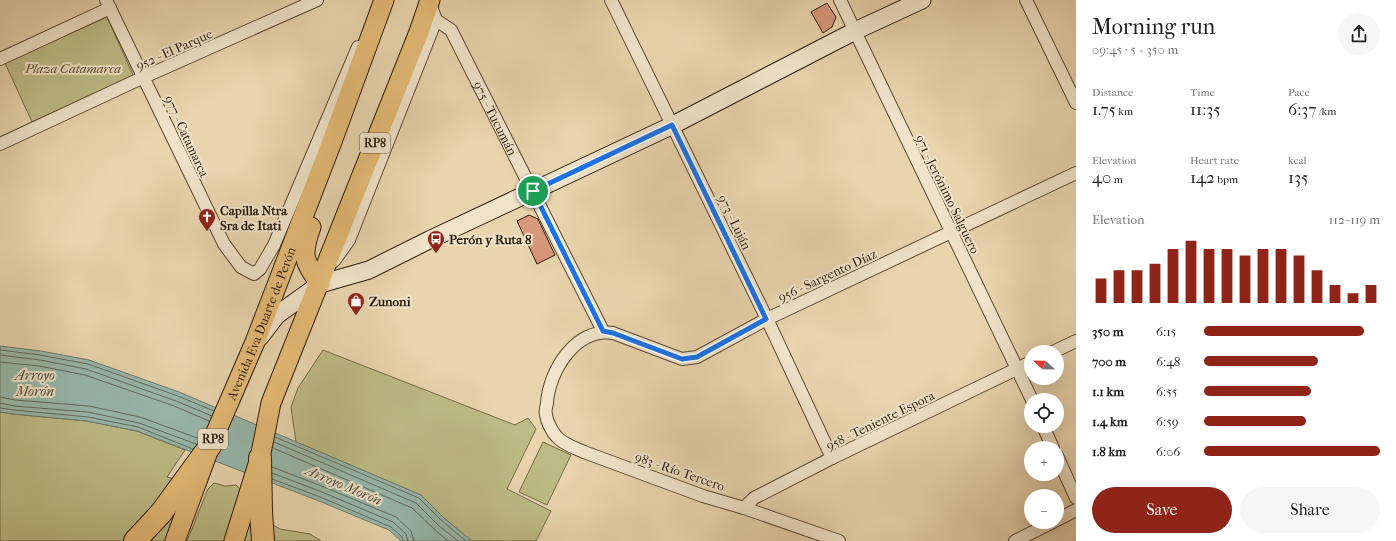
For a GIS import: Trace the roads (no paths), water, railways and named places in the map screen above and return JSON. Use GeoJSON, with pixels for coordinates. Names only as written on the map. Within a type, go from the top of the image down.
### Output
{"type":"FeatureCollection","features":[{"type":"Feature","properties":{"kind":"highway"},"geometry":{"type":"LineString","coordinates":[[135,541],[190,485],[210,446]]}},
{"type":"Feature","properties":{"kind":"highway"},"geometry":{"type":"LineString","coordinates":[[260,458],[252,510],[263,541]]}},
{"type":"Feature","properties":{"kind":"main road","name":"Avenida Eva Duarte de Perón"},"geometry":{"type":"LineString","coordinates":[[210,446],[255,342],[333,139],[384,0]]}},
{"type":"Feature","properties":{"kind":"main road","name":"RP8"},"geometry":{"type":"LineString","coordinates":[[260,458],[272,403],[290,355],[315,277],[419,32],[429,0]]}},
{"type":"Feature","properties":{"kind":"main road"},"geometry":{"type":"LineString","coordinates":[[255,342],[277,316],[315,277],[369,270],[672,125],[855,31],[922,0]]}},
{"type":"Feature","properties":{"kind":"main road"},"geometry":{"type":"LineString","coordinates":[[315,277],[306,262],[304,253],[306,241],[326,188],[333,139]]}},
{"type":"Feature","properties":{"kind":"main road"},"geometry":{"type":"LineString","coordinates":[[175,541],[190,485]]}},
{"type":"Feature","properties":{"kind":"main road"},"geometry":{"type":"LineString","coordinates":[[234,541],[252,510]]}},
{"type":"Feature","properties":{"kind":"street","name":"952 - El Parque"},"geometry":{"type":"LineString","coordinates":[[0,144],[144,77],[318,0]]}},
{"type":"Feature","properties":{"kind":"street","name":"Avenida Eva Duarte de Perón"},"geometry":{"type":"LineString","coordinates":[[254,274],[260,269],[274,245],[366,26],[384,0]]}},
{"type":"Feature","properties":{"kind":"street"},"geometry":{"type":"LineString","coordinates":[[315,277],[349,240],[436,20],[429,0]]}},
{"type":"Feature","properties":{"kind":"street","name":"973 - Luján"},"geometry":{"type":"LineString","coordinates":[[611,0],[832,458]]}},
{"type":"Feature","properties":{"kind":"street","name":"971 - Jerónimo Salguero"},"geometry":{"type":"LineString","coordinates":[[840,0],[1029,393]]}},
{"type":"Feature","properties":{"kind":"street"},"geometry":{"type":"LineString","coordinates":[[1026,0],[1076,103]]}},
{"type":"Feature","properties":{"kind":"street","name":"977 - Catamarca"},"geometry":{"type":"LineString","coordinates":[[108,4],[224,244],[241,267],[254,274]]}},
{"type":"Feature","properties":{"kind":"street"},"geometry":{"type":"LineString","coordinates":[[0,59],[108,4]]}},
{"type":"Feature","properties":{"kind":"street","name":"975 - Tucumán"},"geometry":{"type":"LineString","coordinates":[[436,20],[451,30],[603,331]]}},
{"type":"Feature","properties":{"kind":"street","name":"956 - Sargento Díaz"},"geometry":{"type":"LineString","coordinates":[[603,331],[613,333],[682,359],[697,357],[766,319],[950,231],[1076,173]]}},
{"type":"Feature","properties":{"kind":"street","name":"983 - Río Tercero"},"geometry":{"type":"LineString","coordinates":[[603,331],[589,336],[577,344],[565,354],[556,369],[547,394],[546,415],[550,427],[557,437],[567,444],[703,496],[744,508],[839,541]]}},
{"type":"Feature","properties":{"kind":"street"},"geometry":{"type":"LineString","coordinates":[[1064,347],[1076,341]]}},
{"type":"Feature","properties":{"kind":"street","name":"958 - Teniente Espora"},"geometry":{"type":"LineString","coordinates":[[744,508],[754,498],[832,458],[1024,366]]}},
{"type":"Feature","properties":{"kind":"street"},"geometry":{"type":"LineString","coordinates":[[1064,471],[1076,498]]}},
{"type":"Feature","properties":{"kind":"street"},"geometry":{"type":"LineString","coordinates":[[1064,516],[1076,510]]}},
{"type":"Feature","properties":{"kind":"street"},"geometry":{"type":"LineString","coordinates":[[1015,541],[1039,529]]}},
{"type":"Feature","properties":{"kind":"water","name":"Arroyo Morón"},"geometry":{"type":"Polygon","coordinates":[[[0,346],[41,351],[89,360],[179,392],[421,495],[444,518],[472,541],[401,541],[389,530],[319,501],[137,431],[87,421],[0,412],[0,346]]]}},
{"type":"Feature","properties":{"kind":"place","name":"Capilla Ntra Sra de Itati"},"geometry":{"type":"Point","coordinates":[207,232]}},
{"type":"Feature","properties":{"kind":"place","name":"Perón y Ruta 8"},"geometry":{"type":"Point","coordinates":[436,254]}},
{"type":"Feature","properties":{"kind":"place","name":"Zunoni"},"geometry":{"type":"Point","coordinates":[356,316]}},
{"type":"Feature","properties":{"kind":"park label","name":"Plaza Catamarca"},"geometry":{"type":"Point","coordinates":[73,68]}}]}
